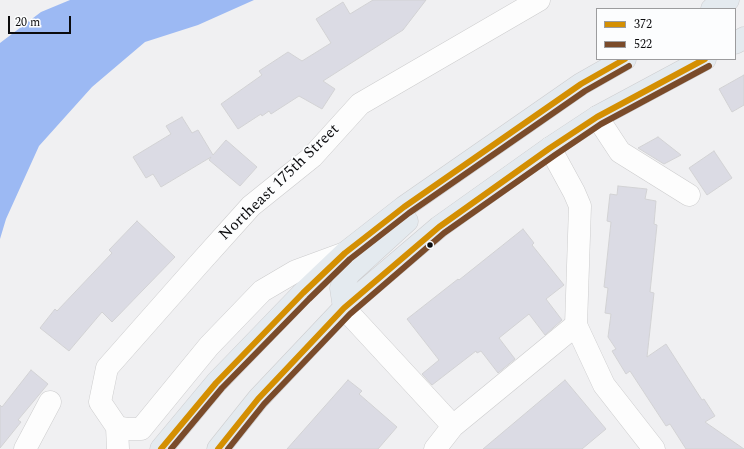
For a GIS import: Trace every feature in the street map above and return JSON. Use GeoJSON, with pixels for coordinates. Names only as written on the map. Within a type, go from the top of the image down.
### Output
{"type":"FeatureCollection","features":[{"type":"Feature","properties":{"kind":"main road"},"geometry":{"type":"LineString","coordinates":[[714,8],[728,0]]}},
{"type":"Feature","properties":{"kind":"main road"},"geometry":{"type":"LineString","coordinates":[[161,449],[216,383],[303,293],[345,253],[404,207],[444,179],[581,84],[623,60]]}},
{"type":"Feature","properties":{"kind":"main road"},"geometry":{"type":"LineString","coordinates":[[218,449],[258,399],[344,308],[439,227],[550,148],[598,117],[703,60]]}},
{"type":"Feature","properties":{"kind":"main road"},"geometry":{"type":"LineString","coordinates":[[344,308],[341,288],[349,274],[431,200],[444,179]]}},
{"type":"Feature","properties":{"kind":"street","name":"Northeast 175th Street"},"geometry":{"type":"LineString","coordinates":[[117,427],[100,402],[107,368],[251,206],[312,157],[360,104],[538,0]]}},
{"type":"Feature","properties":{"kind":"street"},"geometry":{"type":"LineString","coordinates":[[598,117],[620,152],[688,195]]}},
{"type":"Feature","properties":{"kind":"street"},"geometry":{"type":"LineString","coordinates":[[550,148],[580,206],[576,325],[604,385],[647,447]]}},
{"type":"Feature","properties":{"kind":"street"},"geometry":{"type":"LineString","coordinates":[[118,449],[117,427],[141,429],[209,346],[262,291],[296,271],[345,253]]}},
{"type":"Feature","properties":{"kind":"street"},"geometry":{"type":"LineString","coordinates":[[344,308],[453,426]]}},
{"type":"Feature","properties":{"kind":"street"},"geometry":{"type":"LineString","coordinates":[[435,449],[453,426],[576,325]]}},
{"type":"Feature","properties":{"kind":"street"},"geometry":{"type":"LineString","coordinates":[[25,449],[50,402]]}},
{"type":"Feature","properties":{"kind":"water"},"geometry":{"type":"Polygon","coordinates":[[[70,0],[254,0],[198,25],[145,42],[92,87],[39,146],[6,219],[0,239],[0,43],[41,12],[70,0]]]}},
{"type":"Feature","properties":{"kind":"building"},"geometry":{"type":"Polygon","coordinates":[[[373,0],[426,0],[403,30],[323,81],[335,89],[322,109],[299,96],[271,114],[269,111],[262,116],[261,114],[238,129],[221,104],[262,75],[259,71],[288,52],[302,61],[331,43],[316,19],[343,2],[350,14],[373,0]]]}},
{"type":"Feature","properties":{"kind":"building"},"geometry":{"type":"Polygon","coordinates":[[[744,75],[744,105],[732,112],[719,89],[744,75]]]}},
{"type":"Feature","properties":{"kind":"building"},"geometry":{"type":"Polygon","coordinates":[[[182,117],[192,133],[198,130],[213,155],[226,140],[257,167],[240,186],[209,160],[211,157],[161,187],[153,174],[146,178],[133,157],[171,134],[166,126],[182,117]]]}},
{"type":"Feature","properties":{"kind":"building"},"geometry":{"type":"Polygon","coordinates":[[[658,137],[681,155],[664,164],[638,148],[658,137]]]}},
{"type":"Feature","properties":{"kind":"building"},"geometry":{"type":"Polygon","coordinates":[[[714,151],[732,178],[707,195],[689,168],[714,151]]]}},
{"type":"Feature","properties":{"kind":"building"},"geometry":{"type":"Polygon","coordinates":[[[618,186],[647,189],[645,199],[656,201],[654,224],[657,225],[650,292],[654,293],[647,357],[666,344],[702,400],[704,399],[715,416],[705,422],[744,449],[686,449],[670,424],[666,426],[630,371],[626,374],[612,351],[616,349],[608,337],[611,314],[605,313],[608,288],[604,287],[611,222],[607,221],[610,194],[617,195],[618,186]]]}},
{"type":"Feature","properties":{"kind":"building"},"geometry":{"type":"Polygon","coordinates":[[[137,221],[175,257],[112,322],[102,312],[69,351],[40,328],[55,309],[57,311],[112,253],[109,250],[137,221]]]}},
{"type":"Feature","properties":{"kind":"building"},"geometry":{"type":"Polygon","coordinates":[[[523,229],[534,243],[532,245],[564,285],[546,299],[562,320],[545,335],[529,314],[499,338],[515,359],[498,373],[481,351],[477,353],[476,351],[432,385],[422,374],[439,360],[407,319],[523,229]]]}},
{"type":"Feature","properties":{"kind":"building"},"geometry":{"type":"Polygon","coordinates":[[[31,370],[48,384],[18,420],[21,422],[0,448],[0,405],[2,407],[31,370]]]}},
{"type":"Feature","properties":{"kind":"building"},"geometry":{"type":"Polygon","coordinates":[[[348,380],[362,391],[359,394],[397,427],[378,449],[287,449],[348,380]]]}},
{"type":"Feature","properties":{"kind":"building"},"geometry":{"type":"Polygon","coordinates":[[[565,380],[606,429],[582,449],[483,449],[565,380]]]}},
{"type":"Feature","properties":{"kind":"transit line","name":"372"},"geometry":{"type":"LineString","coordinates":[[161,449],[216,383],[303,293],[345,253],[404,207],[581,84],[623,60]]}},
{"type":"Feature","properties":{"kind":"transit line","name":"372"},"geometry":{"type":"LineString","coordinates":[[218,449],[258,399],[344,308],[439,227],[550,148],[597,117],[703,60]]}},
{"type":"Feature","properties":{"kind":"transit line","name":"522"},"geometry":{"type":"LineString","coordinates":[[171,449],[222,388],[350,259],[409,213],[585,91],[629,66]]}},
{"type":"Feature","properties":{"kind":"transit line","name":"522"},"geometry":{"type":"LineString","coordinates":[[228,449],[264,404],[350,314],[444,233],[601,124],[709,66]]}}]}
